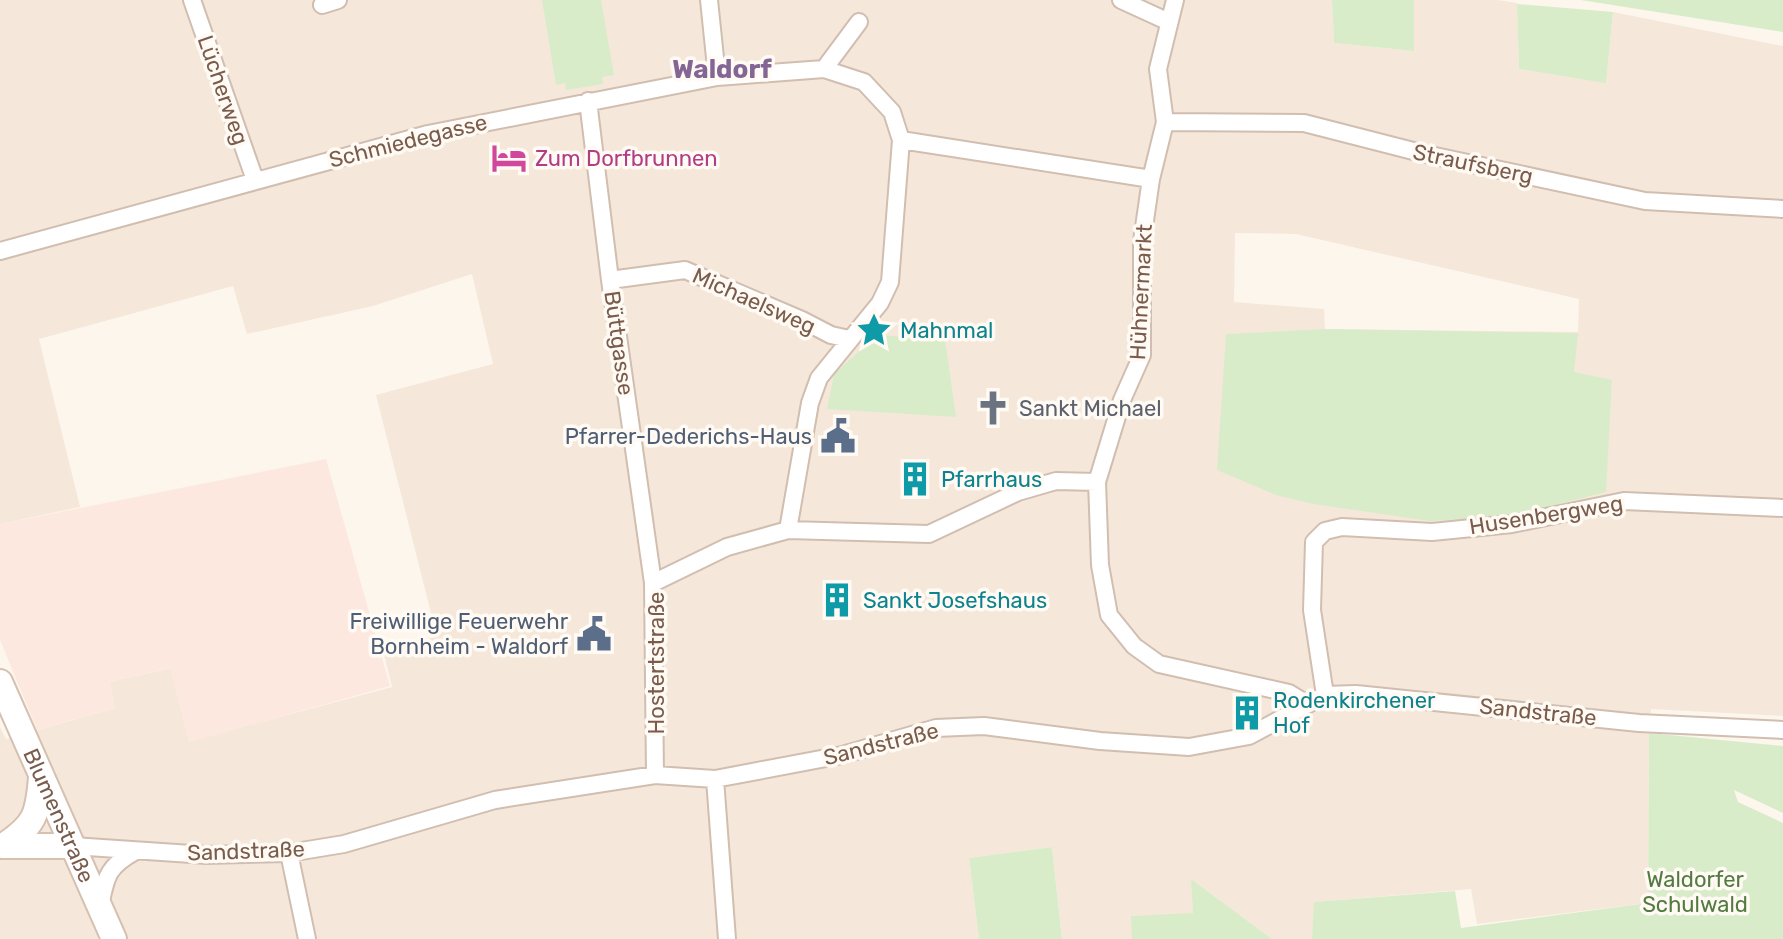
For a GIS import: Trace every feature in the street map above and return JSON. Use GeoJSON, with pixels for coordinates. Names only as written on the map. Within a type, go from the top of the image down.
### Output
{"type":"FeatureCollection","features":[{"type":"Feature","properties":{"kind":"main road","name":"Blumenstraße"},"geometry":{"type":"LineString","coordinates":[[0,682],[114,939]]}},
{"type":"Feature","properties":{"kind":"main road"},"geometry":{"type":"LineString","coordinates":[[1,846],[25,831],[39,806],[41,777]]}},
{"type":"Feature","properties":{"kind":"main road"},"geometry":{"type":"LineString","coordinates":[[1,846],[73,846]]}},
{"type":"Feature","properties":{"kind":"street","name":"Lücherweg"},"geometry":{"type":"LineString","coordinates":[[192,0],[255,180]]}},
{"type":"Feature","properties":{"kind":"street"},"geometry":{"type":"LineString","coordinates":[[709,0],[717,77]]}},
{"type":"Feature","properties":{"kind":"street"},"geometry":{"type":"LineString","coordinates":[[1121,0],[1169,22]]}},
{"type":"Feature","properties":{"kind":"street"},"geometry":{"type":"LineString","coordinates":[[1165,122],[1158,69],[1175,0]]}},
{"type":"Feature","properties":{"kind":"street"},"geometry":{"type":"LineString","coordinates":[[824,69],[859,22]]}},
{"type":"Feature","properties":{"kind":"street","name":"Schmiedegasse"},"geometry":{"type":"LineString","coordinates":[[0,251],[428,134],[717,77],[824,69],[864,82],[892,112],[901,140]]}},
{"type":"Feature","properties":{"kind":"street","name":"Büttgasse"},"geometry":{"type":"LineString","coordinates":[[588,101],[653,583]]}},
{"type":"Feature","properties":{"kind":"street","name":"Hühnermarkt"},"geometry":{"type":"LineString","coordinates":[[1165,122],[1151,179],[1142,241],[1142,355],[1122,400],[1097,482],[1100,565],[1109,615],[1134,646],[1159,664],[1289,693],[1307,704]]}},
{"type":"Feature","properties":{"kind":"street","name":"Straufsberg"},"geometry":{"type":"LineString","coordinates":[[1165,122],[1304,123],[1421,153],[1645,201],[1783,209]]}},
{"type":"Feature","properties":{"kind":"street"},"geometry":{"type":"LineString","coordinates":[[788,530],[810,403],[819,378],[880,303],[890,282],[901,140],[1151,179]]}},
{"type":"Feature","properties":{"kind":"street","name":"Michaelsweg"},"geometry":{"type":"LineString","coordinates":[[610,280],[685,270],[831,335],[849,339]]}},
{"type":"Feature","properties":{"kind":"street","name":"Hostertstraße"},"geometry":{"type":"LineString","coordinates":[[655,775],[653,583],[727,547],[788,530],[929,534],[1018,492],[1056,481],[1097,482]]}},
{"type":"Feature","properties":{"kind":"street","name":"Husenbergweg"},"geometry":{"type":"LineString","coordinates":[[1325,695],[1312,610],[1314,542],[1325,531],[1342,527],[1432,532],[1512,524],[1624,501],[1783,508]]}},
{"type":"Feature","properties":{"kind":"street","name":"Sandstraße"},"geometry":{"type":"LineString","coordinates":[[73,846],[206,855],[289,853],[344,844],[495,800],[655,775],[715,779],[842,755],[936,728],[984,726],[1100,741],[1189,747],[1249,736],[1325,695],[1356,694],[1639,723],[1783,730]]}},
{"type":"Feature","properties":{"kind":"street"},"geometry":{"type":"LineString","coordinates":[[715,779],[727,939]]}},
{"type":"Feature","properties":{"kind":"street","name":"Blumenstraße"},"geometry":{"type":"LineString","coordinates":[[100,906],[106,877],[115,863],[134,852]]}},
{"type":"Feature","properties":{"kind":"street"},"geometry":{"type":"LineString","coordinates":[[289,853],[307,939]]}},
{"type":"Feature","properties":{"kind":"shaded area"},"geometry":{"type":"Polygon","coordinates":[[[0,0],[1332,0],[1334,43],[1414,51],[1414,0],[1498,0],[1517,3],[1519,69],[1606,82],[1613,12],[1783,46],[1783,716],[1651,709],[1648,903],[1477,924],[1471,889],[1315,902],[1312,939],[1272,939],[1192,880],[1193,914],[1132,916],[1132,939],[1062,939],[1052,847],[969,858],[979,939],[0,939],[0,727],[6,739],[115,708],[109,682],[171,668],[189,741],[392,687],[382,646],[437,637],[376,395],[493,364],[472,274],[373,306],[247,334],[233,286],[39,339],[80,507],[0,524],[0,0]],[[1235,233],[1234,302],[1324,309],[1325,329],[1578,332],[1579,299],[1296,234],[1235,233]]]}},
{"type":"Feature","properties":{"kind":"shaded area"},"geometry":{"type":"Polygon","coordinates":[[[326,459],[390,686],[189,742],[170,668],[109,682],[115,708],[37,730],[0,640],[0,524],[326,459]]]}},
{"type":"Feature","properties":{"kind":"green space"},"geometry":{"type":"Polygon","coordinates":[[[542,0],[601,0],[614,75],[602,77],[603,84],[566,90],[565,83],[556,85],[542,0]]]}},
{"type":"Feature","properties":{"kind":"green space"},"geometry":{"type":"Polygon","coordinates":[[[1332,0],[1414,0],[1414,51],[1334,43],[1332,0]]]}},
{"type":"Feature","properties":{"kind":"green space"},"geometry":{"type":"Polygon","coordinates":[[[1581,0],[1783,0],[1783,32],[1581,0]]]}},
{"type":"Feature","properties":{"kind":"green space"},"geometry":{"type":"Polygon","coordinates":[[[1517,4],[1613,12],[1606,83],[1519,69],[1517,4]]]}},
{"type":"Feature","properties":{"kind":"green space"},"geometry":{"type":"Polygon","coordinates":[[[1324,329],[1578,333],[1574,372],[1612,380],[1606,492],[1512,516],[1430,521],[1313,504],[1276,495],[1217,470],[1226,334],[1324,329]]]}},
{"type":"Feature","properties":{"kind":"green space"},"geometry":{"type":"Polygon","coordinates":[[[877,335],[945,339],[956,417],[827,409],[834,374],[877,335]]]}},
{"type":"Feature","properties":{"kind":"green space","name":"Waldorfer Schulwald"},"geometry":{"type":"Polygon","coordinates":[[[1649,733],[1783,746],[1783,813],[1734,790],[1738,802],[1783,823],[1783,939],[1312,939],[1314,902],[1455,891],[1461,928],[1648,903],[1649,733]]]}},
{"type":"Feature","properties":{"kind":"green space"},"geometry":{"type":"Polygon","coordinates":[[[1052,847],[1062,939],[979,939],[969,858],[1052,847]]]}},
{"type":"Feature","properties":{"kind":"green space"},"geometry":{"type":"Polygon","coordinates":[[[1191,879],[1272,939],[1132,939],[1131,916],[1193,913],[1191,879]]]}},
{"type":"Feature","properties":{"kind":"place","name":"Zum Dorfbrunnen"},"geometry":{"type":"Point","coordinates":[509,158]}},
{"type":"Feature","properties":{"kind":"place","name":"Mahnmal"},"geometry":{"type":"Point","coordinates":[874,330]}},
{"type":"Feature","properties":{"kind":"place","name":"Sankt Michael"},"geometry":{"type":"Point","coordinates":[993,408]}},
{"type":"Feature","properties":{"kind":"place","name":"Pfarrer-Dederichs-Haus"},"geometry":{"type":"Point","coordinates":[838,436]}},
{"type":"Feature","properties":{"kind":"place","name":"Pfarrhaus"},"geometry":{"type":"Point","coordinates":[915,479]}},
{"type":"Feature","properties":{"kind":"place","name":"Sankt Josefshaus"},"geometry":{"type":"Point","coordinates":[837,600]}},
{"type":"Feature","properties":{"kind":"place","name":"Freiwillige Feuerwehr Bornheim - Waldorf"},"geometry":{"type":"Point","coordinates":[594,634]}},
{"type":"Feature","properties":{"kind":"place","name":"Rodenkirchener Hof"},"geometry":{"type":"Point","coordinates":[1247,713]}},
{"type":"Feature","properties":{"kind":"district","name":"Waldorf"},"geometry":{"type":"Point","coordinates":[722,69]}}]}
